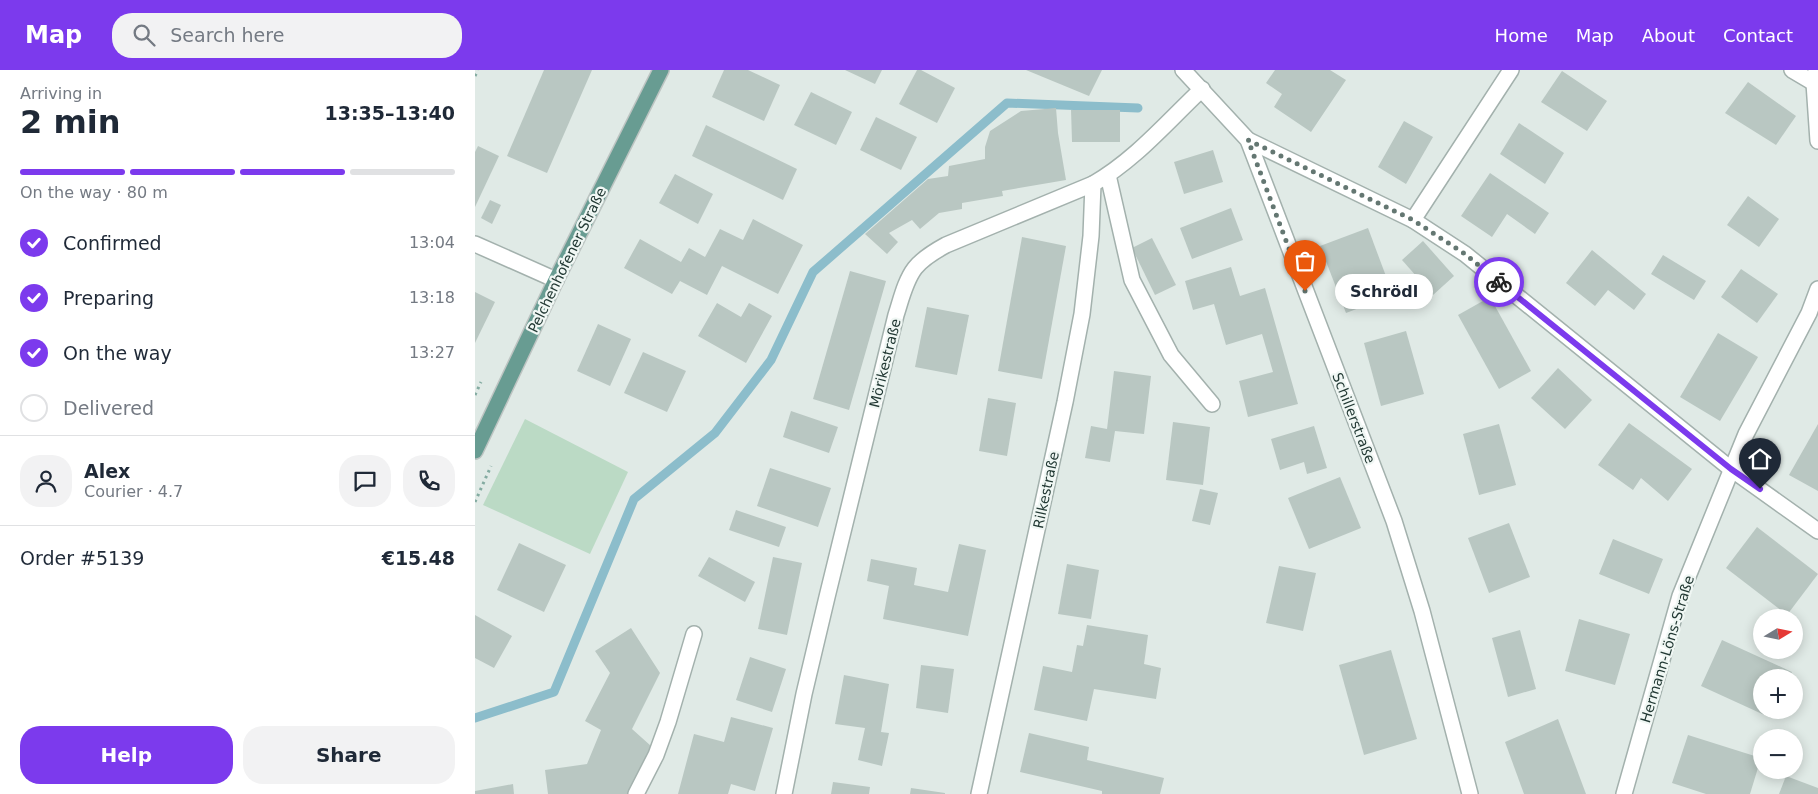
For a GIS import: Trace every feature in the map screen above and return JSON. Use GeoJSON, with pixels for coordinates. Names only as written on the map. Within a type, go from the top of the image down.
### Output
{"type":"FeatureCollection","features":[{"type":"Feature","properties":{"kind":"main road","name":"Pelchenhofener Straße"},"geometry":{"type":"LineString","coordinates":[[475,451],[556,280],[661,70]]}},
{"type":"Feature","properties":{"kind":"street","name":"Schillerstraße"},"geometry":{"type":"LineString","coordinates":[[1183,70],[1248,140],[1394,521],[1422,611],[1470,794]]}},
{"type":"Feature","properties":{"kind":"street"},"geometry":{"type":"LineString","coordinates":[[1413,220],[1511,70]]}},
{"type":"Feature","properties":{"kind":"street"},"geometry":{"type":"LineString","coordinates":[[1793,70],[1815,77],[1818,141]]}},
{"type":"Feature","properties":{"kind":"street","name":"Mörikestraße"},"geometry":{"type":"LineString","coordinates":[[785,794],[804,694],[827,597],[897,315],[906,285],[914,268],[946,245],[1093,184],[1108,175],[1123,164],[1202,89]]}},
{"type":"Feature","properties":{"kind":"street"},"geometry":{"type":"LineString","coordinates":[[1248,140],[1413,220],[1465,254],[1731,469],[1818,531]]}},
{"type":"Feature","properties":{"kind":"street"},"geometry":{"type":"LineString","coordinates":[[1108,175],[1132,280],[1171,355],[1212,404]]}},
{"type":"Feature","properties":{"kind":"street","name":"Rilkestraße"},"geometry":{"type":"LineString","coordinates":[[979,794],[1063,412],[1082,314],[1091,236],[1093,184]]}},
{"type":"Feature","properties":{"kind":"street"},"geometry":{"type":"LineString","coordinates":[[475,245],[556,280]]}},
{"type":"Feature","properties":{"kind":"street","name":"Hermann-Löns-Straße"},"geometry":{"type":"LineString","coordinates":[[1624,794],[1680,596],[1746,434],[1809,313],[1818,289]]}},
{"type":"Feature","properties":{"kind":"street"},"geometry":{"type":"LineString","coordinates":[[636,794],[656,755],[668,722],[694,634]]}},
{"type":"Feature","properties":{"kind":"path"},"geometry":{"type":"LineString","coordinates":[[475,76],[478,70]]}},
{"type":"Feature","properties":{"kind":"green space"},"geometry":{"type":"Polygon","coordinates":[[[525,419],[628,472],[590,554],[483,505],[525,419]]]}},
{"type":"Feature","properties":{"kind":"building"},"geometry":{"type":"Polygon","coordinates":[[[544,70],[592,70],[547,173],[507,156],[544,70]]]}},
{"type":"Feature","properties":{"kind":"building"},"geometry":{"type":"Polygon","coordinates":[[[724,70],[748,70],[780,85],[764,121],[712,97],[724,70]]]}},
{"type":"Feature","properties":{"kind":"building"},"geometry":{"type":"Polygon","coordinates":[[[845,70],[882,70],[875,84],[845,70]]]}},
{"type":"Feature","properties":{"kind":"building"},"geometry":{"type":"Polygon","coordinates":[[[917,70],[921,70],[955,88],[937,123],[899,104],[917,70]]]}},
{"type":"Feature","properties":{"kind":"building"},"geometry":{"type":"Polygon","coordinates":[[[1026,70],[1102,70],[1089,96],[1026,70]]]}},
{"type":"Feature","properties":{"kind":"building"},"geometry":{"type":"Polygon","coordinates":[[[1275,70],[1330,70],[1346,80],[1311,132],[1274,107],[1282,94],[1266,83],[1275,70]]]}},
{"type":"Feature","properties":{"kind":"building"},"geometry":{"type":"Polygon","coordinates":[[[1562,71],[1607,101],[1587,131],[1541,102],[1562,71]]]}},
{"type":"Feature","properties":{"kind":"building"},"geometry":{"type":"Polygon","coordinates":[[[1748,82],[1796,116],[1776,145],[1725,113],[1748,82]]]}},
{"type":"Feature","properties":{"kind":"building"},"geometry":{"type":"Polygon","coordinates":[[[811,92],[852,112],[836,145],[794,125],[811,92]]]}},
{"type":"Feature","properties":{"kind":"building"},"geometry":{"type":"Polygon","coordinates":[[[1056,108],[1066,180],[1002,191],[1003,196],[962,203],[962,209],[939,213],[920,229],[912,220],[889,233],[898,242],[887,254],[865,234],[928,179],[948,176],[949,166],[985,159],[985,147],[990,131],[1021,111],[1056,108]]]}},
{"type":"Feature","properties":{"kind":"building"},"geometry":{"type":"Polygon","coordinates":[[[1071,110],[1120,110],[1120,142],[1072,142],[1071,110]]]}},
{"type":"Feature","properties":{"kind":"building"},"geometry":{"type":"Polygon","coordinates":[[[876,117],[917,137],[901,170],[860,150],[876,117]]]}},
{"type":"Feature","properties":{"kind":"building"},"geometry":{"type":"Polygon","coordinates":[[[1404,121],[1433,137],[1406,184],[1378,167],[1404,121]]]}},
{"type":"Feature","properties":{"kind":"building"},"geometry":{"type":"Polygon","coordinates":[[[1519,123],[1564,153],[1545,184],[1500,154],[1519,123]]]}},
{"type":"Feature","properties":{"kind":"building"},"geometry":{"type":"Polygon","coordinates":[[[706,125],[797,169],[783,200],[692,156],[706,125]]]}},
{"type":"Feature","properties":{"kind":"building"},"geometry":{"type":"Polygon","coordinates":[[[478,146],[499,156],[475,207],[475,152],[478,146]]]}},
{"type":"Feature","properties":{"kind":"building"},"geometry":{"type":"Polygon","coordinates":[[[1213,150],[1223,182],[1184,194],[1174,162],[1213,150]]]}},
{"type":"Feature","properties":{"kind":"building"},"geometry":{"type":"Polygon","coordinates":[[[1490,173],[1549,213],[1535,234],[1507,214],[1492,237],[1461,216],[1490,173]]]}},
{"type":"Feature","properties":{"kind":"building"},"geometry":{"type":"Polygon","coordinates":[[[675,174],[713,194],[698,224],[659,203],[675,174]]]}},
{"type":"Feature","properties":{"kind":"building"},"geometry":{"type":"Polygon","coordinates":[[[1748,196],[1779,219],[1759,247],[1727,225],[1748,196]]]}},
{"type":"Feature","properties":{"kind":"building"},"geometry":{"type":"Polygon","coordinates":[[[490,200],[501,205],[492,224],[481,218],[490,200]]]}},
{"type":"Feature","properties":{"kind":"building"},"geometry":{"type":"Polygon","coordinates":[[[1231,208],[1243,240],[1192,259],[1180,228],[1231,208]]]}},
{"type":"Feature","properties":{"kind":"building"},"geometry":{"type":"Polygon","coordinates":[[[753,219],[803,245],[778,294],[722,266],[707,295],[680,281],[672,294],[624,268],[640,239],[681,262],[689,248],[705,257],[720,229],[743,240],[753,219]]]}},
{"type":"Feature","properties":{"kind":"building"},"geometry":{"type":"Polygon","coordinates":[[[1368,228],[1393,295],[1346,313],[1320,246],[1368,228]]]}},
{"type":"Feature","properties":{"kind":"building"},"geometry":{"type":"Polygon","coordinates":[[[1022,237],[1066,246],[1042,379],[998,371],[1022,237]]]}},
{"type":"Feature","properties":{"kind":"building"},"geometry":{"type":"Polygon","coordinates":[[[1152,238],[1176,285],[1155,295],[1132,248],[1152,238]]]}},
{"type":"Feature","properties":{"kind":"building"},"geometry":{"type":"Polygon","coordinates":[[[1423,241],[1454,276],[1433,295],[1402,260],[1423,241]]]}},
{"type":"Feature","properties":{"kind":"building"},"geometry":{"type":"Polygon","coordinates":[[[1592,250],[1646,294],[1634,310],[1608,290],[1595,306],[1566,283],[1592,250]]]}},
{"type":"Feature","properties":{"kind":"building"},"geometry":{"type":"Polygon","coordinates":[[[1663,255],[1706,281],[1694,300],[1651,274],[1663,255]]]}},
{"type":"Feature","properties":{"kind":"building"},"geometry":{"type":"Polygon","coordinates":[[[1231,267],[1240,296],[1265,288],[1298,404],[1248,417],[1239,381],[1273,372],[1262,334],[1226,345],[1214,304],[1193,310],[1185,281],[1231,267]]]}},
{"type":"Feature","properties":{"kind":"building"},"geometry":{"type":"Polygon","coordinates":[[[1741,269],[1778,294],[1757,323],[1721,297],[1741,269]]]}},
{"type":"Feature","properties":{"kind":"building"},"geometry":{"type":"Polygon","coordinates":[[[850,271],[886,281],[849,410],[813,399],[850,271]]]}},
{"type":"Feature","properties":{"kind":"building"},"geometry":{"type":"Polygon","coordinates":[[[475,292],[495,302],[475,343],[475,292]]]}},
{"type":"Feature","properties":{"kind":"building"},"geometry":{"type":"Polygon","coordinates":[[[1490,297],[1531,371],[1499,389],[1458,315],[1490,297]]]}},
{"type":"Feature","properties":{"kind":"building"},"geometry":{"type":"Polygon","coordinates":[[[717,303],[741,317],[749,303],[772,316],[746,363],[698,336],[717,303]]]}},
{"type":"Feature","properties":{"kind":"building"},"geometry":{"type":"Polygon","coordinates":[[[927,307],[969,315],[957,375],[915,367],[927,307]]]}},
{"type":"Feature","properties":{"kind":"building"},"geometry":{"type":"Polygon","coordinates":[[[598,324],[631,339],[610,386],[577,371],[598,324]]]}},
{"type":"Feature","properties":{"kind":"building"},"geometry":{"type":"Polygon","coordinates":[[[1406,331],[1424,394],[1381,406],[1364,343],[1406,331]]]}},
{"type":"Feature","properties":{"kind":"building"},"geometry":{"type":"Polygon","coordinates":[[[1718,333],[1758,357],[1720,421],[1680,397],[1718,333]]]}},
{"type":"Feature","properties":{"kind":"building"},"geometry":{"type":"Polygon","coordinates":[[[643,352],[686,371],[667,412],[624,393],[643,352]]]}},
{"type":"Feature","properties":{"kind":"building"},"geometry":{"type":"Polygon","coordinates":[[[1558,368],[1592,400],[1565,429],[1531,398],[1558,368]]]}},
{"type":"Feature","properties":{"kind":"building"},"geometry":{"type":"Polygon","coordinates":[[[1114,371],[1151,376],[1144,434],[1115,431],[1110,462],[1085,458],[1091,426],[1107,429],[1114,371]]]}},
{"type":"Feature","properties":{"kind":"building"},"geometry":{"type":"Polygon","coordinates":[[[988,398],[1016,403],[1007,456],[979,451],[988,398]]]}},
{"type":"Feature","properties":{"kind":"building"},"geometry":{"type":"Polygon","coordinates":[[[791,411],[838,427],[829,453],[783,437],[791,411]]]}},
{"type":"Feature","properties":{"kind":"building"},"geometry":{"type":"Polygon","coordinates":[[[1173,422],[1210,427],[1203,485],[1166,480],[1173,422]]]}},
{"type":"Feature","properties":{"kind":"building"},"geometry":{"type":"Polygon","coordinates":[[[1629,423],[1692,469],[1668,501],[1641,478],[1633,490],[1598,465],[1629,423]]]}},
{"type":"Feature","properties":{"kind":"building"},"geometry":{"type":"Polygon","coordinates":[[[1499,424],[1516,485],[1479,495],[1463,434],[1499,424]]]}},
{"type":"Feature","properties":{"kind":"building"},"geometry":{"type":"Polygon","coordinates":[[[1818,424],[1818,491],[1789,475],[1818,424]]]}},
{"type":"Feature","properties":{"kind":"building"},"geometry":{"type":"Polygon","coordinates":[[[1314,426],[1327,468],[1307,474],[1304,462],[1280,470],[1271,439],[1314,426]]]}},
{"type":"Feature","properties":{"kind":"building"},"geometry":{"type":"Polygon","coordinates":[[[770,468],[831,488],[818,527],[757,506],[770,468]]]}},
{"type":"Feature","properties":{"kind":"building"},"geometry":{"type":"Polygon","coordinates":[[[1340,477],[1361,528],[1309,549],[1288,498],[1340,477]]]}},
{"type":"Feature","properties":{"kind":"building"},"geometry":{"type":"Polygon","coordinates":[[[1200,489],[1218,493],[1210,525],[1192,521],[1200,489]]]}},
{"type":"Feature","properties":{"kind":"building"},"geometry":{"type":"Polygon","coordinates":[[[736,510],[786,527],[779,547],[729,530],[736,510]]]}},
{"type":"Feature","properties":{"kind":"building"},"geometry":{"type":"Polygon","coordinates":[[[1509,523],[1530,577],[1489,593],[1468,538],[1509,523]]]}},
{"type":"Feature","properties":{"kind":"building"},"geometry":{"type":"Polygon","coordinates":[[[1757,527],[1818,574],[1792,609],[1779,609],[1726,568],[1757,527]]]}},
{"type":"Feature","properties":{"kind":"building"},"geometry":{"type":"Polygon","coordinates":[[[1613,539],[1663,559],[1649,594],[1599,574],[1613,539]]]}},
{"type":"Feature","properties":{"kind":"building"},"geometry":{"type":"Polygon","coordinates":[[[519,543],[566,565],[544,612],[497,590],[519,543]]]}},
{"type":"Feature","properties":{"kind":"building"},"geometry":{"type":"Polygon","coordinates":[[[959,544],[986,550],[968,636],[883,619],[889,586],[867,581],[871,559],[917,568],[914,585],[948,592],[959,544]]]}},
{"type":"Feature","properties":{"kind":"building"},"geometry":{"type":"Polygon","coordinates":[[[709,557],[755,582],[745,602],[698,576],[709,557]]]}},
{"type":"Feature","properties":{"kind":"building"},"geometry":{"type":"Polygon","coordinates":[[[773,557],[802,563],[787,635],[758,629],[773,557]]]}},
{"type":"Feature","properties":{"kind":"building"},"geometry":{"type":"Polygon","coordinates":[[[1067,564],[1099,570],[1091,619],[1058,614],[1067,564]]]}},
{"type":"Feature","properties":{"kind":"building"},"geometry":{"type":"Polygon","coordinates":[[[1279,566],[1316,573],[1303,631],[1266,623],[1279,566]]]}},
{"type":"Feature","properties":{"kind":"building"},"geometry":{"type":"Polygon","coordinates":[[[475,615],[512,636],[494,668],[475,658],[475,615]]]}},
{"type":"Feature","properties":{"kind":"building"},"geometry":{"type":"Polygon","coordinates":[[[1579,619],[1630,634],[1615,685],[1565,671],[1579,619]]]}},
{"type":"Feature","properties":{"kind":"building"},"geometry":{"type":"Polygon","coordinates":[[[1087,625],[1148,635],[1144,664],[1161,668],[1156,699],[1094,689],[1087,721],[1034,710],[1043,666],[1072,672],[1077,645],[1083,646],[1087,625]]]}},
{"type":"Feature","properties":{"kind":"building"},"geometry":{"type":"Polygon","coordinates":[[[631,628],[660,673],[632,729],[651,746],[629,794],[548,794],[545,770],[587,764],[601,730],[585,721],[610,673],[595,651],[631,628]]]}},
{"type":"Feature","properties":{"kind":"building"},"geometry":{"type":"Polygon","coordinates":[[[1520,630],[1536,689],[1508,697],[1492,638],[1520,630]]]}},
{"type":"Feature","properties":{"kind":"building"},"geometry":{"type":"Polygon","coordinates":[[[1722,640],[1753,654],[1753,659],[1764,659],[1785,669],[1753,669],[1753,710],[1701,686],[1722,640]]]}},
{"type":"Feature","properties":{"kind":"building"},"geometry":{"type":"Polygon","coordinates":[[[1391,650],[1417,739],[1364,755],[1339,665],[1391,650]]]}},
{"type":"Feature","properties":{"kind":"building"},"geometry":{"type":"Polygon","coordinates":[[[750,657],[786,669],[772,712],[736,700],[750,657]]]}},
{"type":"Feature","properties":{"kind":"building"},"geometry":{"type":"Polygon","coordinates":[[[921,665],[954,669],[948,713],[916,708],[921,665]]]}},
{"type":"Feature","properties":{"kind":"building"},"geometry":{"type":"Polygon","coordinates":[[[844,675],[889,684],[881,732],[889,733],[882,766],[858,760],[865,728],[835,724],[844,675]]]}},
{"type":"Feature","properties":{"kind":"building"},"geometry":{"type":"Polygon","coordinates":[[[731,717],[773,728],[755,791],[731,784],[728,794],[678,794],[694,734],[724,742],[731,717]]]}},
{"type":"Feature","properties":{"kind":"building"},"geometry":{"type":"Polygon","coordinates":[[[1558,719],[1586,794],[1524,794],[1505,742],[1558,719]]]}},
{"type":"Feature","properties":{"kind":"building"},"geometry":{"type":"Polygon","coordinates":[[[1029,733],[1089,747],[1087,760],[1164,778],[1160,794],[1102,794],[1102,791],[1020,772],[1029,733]]]}},
{"type":"Feature","properties":{"kind":"building"},"geometry":{"type":"Polygon","coordinates":[[[1688,735],[1753,755],[1753,779],[1755,779],[1750,794],[1706,794],[1672,783],[1688,735]]]}},
{"type":"Feature","properties":{"kind":"building"},"geometry":{"type":"Polygon","coordinates":[[[1785,779],[1794,779],[1818,788],[1818,794],[1779,794],[1785,779]]]}},
{"type":"Feature","properties":{"kind":"building"},"geometry":{"type":"Polygon","coordinates":[[[833,782],[870,787],[869,794],[831,794],[833,782]]]}},
{"type":"Feature","properties":{"kind":"building"},"geometry":{"type":"Polygon","coordinates":[[[513,784],[514,794],[475,794],[475,791],[513,784]]]}},
{"type":"Feature","properties":{"kind":"building"},"geometry":{"type":"Polygon","coordinates":[[[911,788],[945,793],[945,794],[910,794],[911,788]]]}},
{"type":"Feature","properties":{"kind":"waterway"},"geometry":{"type":"LineString","coordinates":[[475,718],[554,692],[634,499],[715,433],[771,360],[813,272],[1007,103],[1138,108]]}},
{"type":"Feature","properties":{"kind":"way so far"},"geometry":{"type":"LineString","coordinates":[[1305,291],[1248,140],[1413,220],[1465,254],[1499,282]]}},
{"type":"Feature","properties":{"kind":"place","name":"Schrödl"},"geometry":{"type":"Point","coordinates":[1305,291]}},
{"type":"Feature","properties":{"kind":"route"},"geometry":{"type":"LineString","coordinates":[[1499,282],[1731,469],[1760,489]]}}]}
